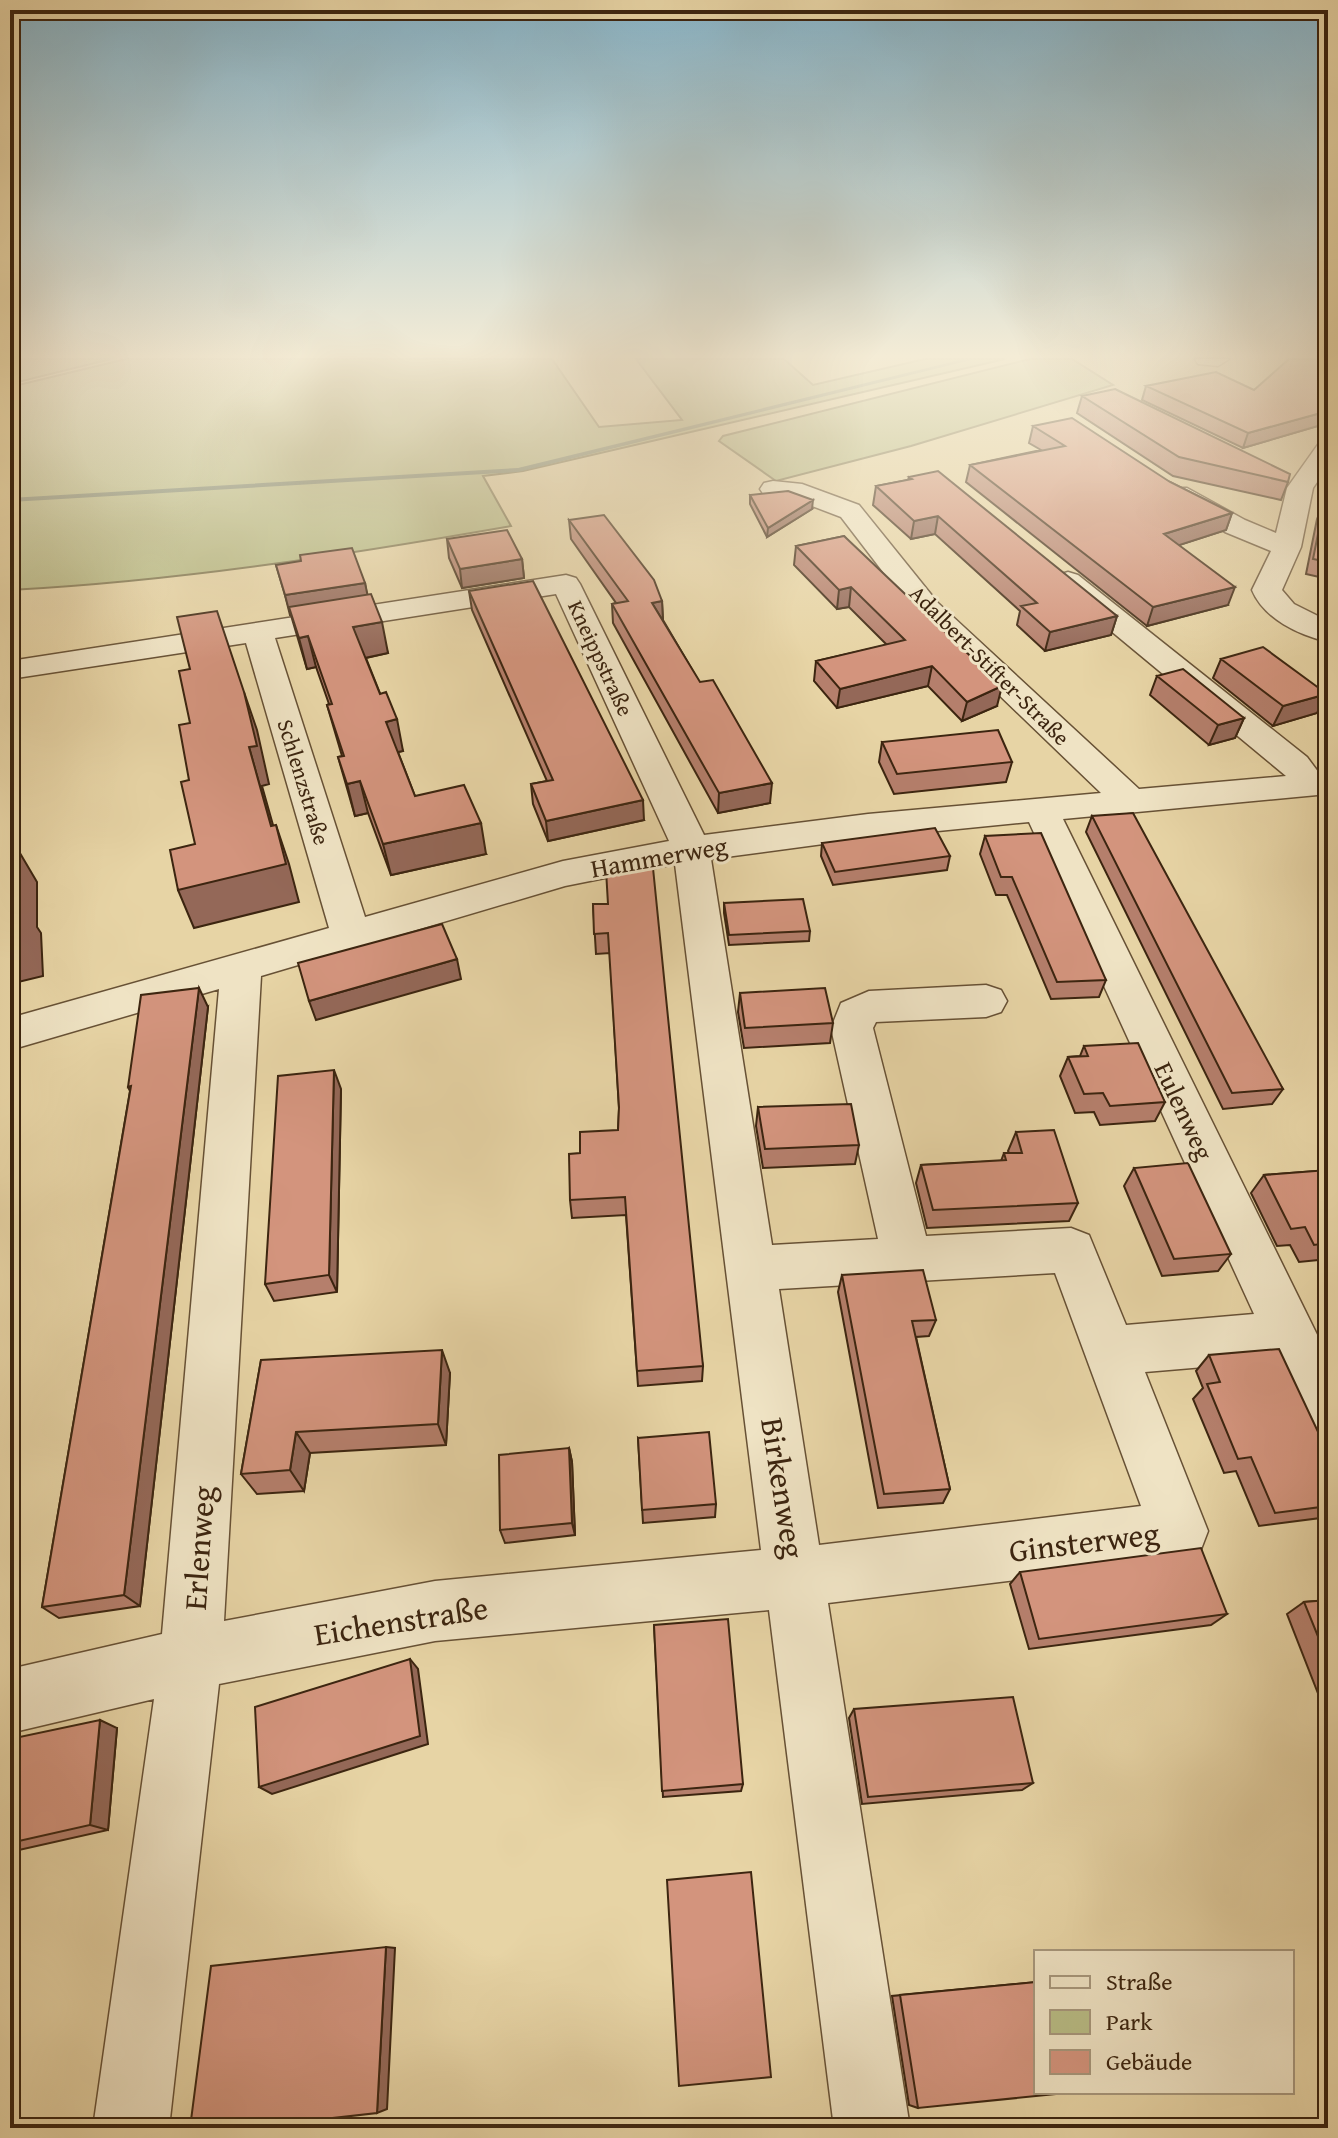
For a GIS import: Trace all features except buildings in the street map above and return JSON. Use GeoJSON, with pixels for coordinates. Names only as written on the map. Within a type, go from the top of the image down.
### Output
{"type":"FeatureCollection","features":[{"type":"Feature","properties":{"kind":"street"},"geometry":{"type":"LineString","coordinates":[[1316,459],[1289,483],[1287,547],[1267,590],[1269,600],[1328,633]]}},
{"type":"Feature","properties":{"kind":"street"},"geometry":{"type":"LineString","coordinates":[[1160,484],[1235,526],[1287,547]]}},
{"type":"Feature","properties":{"kind":"street","name":"Adalbert-Stifter-Straße"},"geometry":{"type":"LineString","coordinates":[[773,489],[804,493],[850,511],[927,609],[1129,800]]}},
{"type":"Feature","properties":{"kind":"street"},"geometry":{"type":"LineString","coordinates":[[1042,560],[1319,784]]}},
{"type":"Feature","properties":{"kind":"street","name":"Kneippstraße"},"geometry":{"type":"LineString","coordinates":[[10,670],[566,584],[691,849]]}},
{"type":"Feature","properties":{"kind":"street","name":"Schlenzstraße"},"geometry":{"type":"LineString","coordinates":[[258,631],[350,933]]}},
{"type":"Feature","properties":{"kind":"street","name":"Hammerweg"},"geometry":{"type":"LineString","coordinates":[[10,1034],[350,933],[563,874],[691,849],[1040,808],[1319,784]]}},
{"type":"Feature","properties":{"kind":"street","name":"Eulenweg"},"geometry":{"type":"LineString","coordinates":[[1040,808],[1328,1415]]}},
{"type":"Feature","properties":{"kind":"street","name":"Birkenweg"},"geometry":{"type":"LineString","coordinates":[[691,849],[749,1268],[797,1577],[872,2128]]}},
{"type":"Feature","properties":{"kind":"street","name":"Erlenweg"},"geometry":{"type":"LineString","coordinates":[[131,2128],[191,1659],[241,965]]}},
{"type":"Feature","properties":{"kind":"street"},"geometry":{"type":"LineString","coordinates":[[907,1258],[852,1028],[856,1014],[869,1007],[986,1001]]}},
{"type":"Feature","properties":{"kind":"street","name":"Ginsterweg"},"geometry":{"type":"LineString","coordinates":[[749,1268],[1071,1250],[1179,1531],[797,1577]]}},
{"type":"Feature","properties":{"kind":"street"},"geometry":{"type":"LineString","coordinates":[[1110,1351],[1291,1335]]}},
{"type":"Feature","properties":{"kind":"street","name":"Eichenstraße"},"geometry":{"type":"LineString","coordinates":[[10,1701],[191,1659],[435,1611],[797,1577]]}},
{"type":"Feature","properties":{"kind":"green space"},"geometry":{"type":"Polygon","coordinates":[[[10,459],[576,459],[483,476],[511,526],[261,566],[10,590],[10,459]]]}},
{"type":"Feature","properties":{"kind":"green space"},"geometry":{"type":"Polygon","coordinates":[[[744,459],[862,459],[776,481],[744,459]]]}},
{"type":"Feature","properties":{"kind":"waterway"},"geometry":{"type":"LineString","coordinates":[[10,500],[518,470],[564,459]]}}]}
